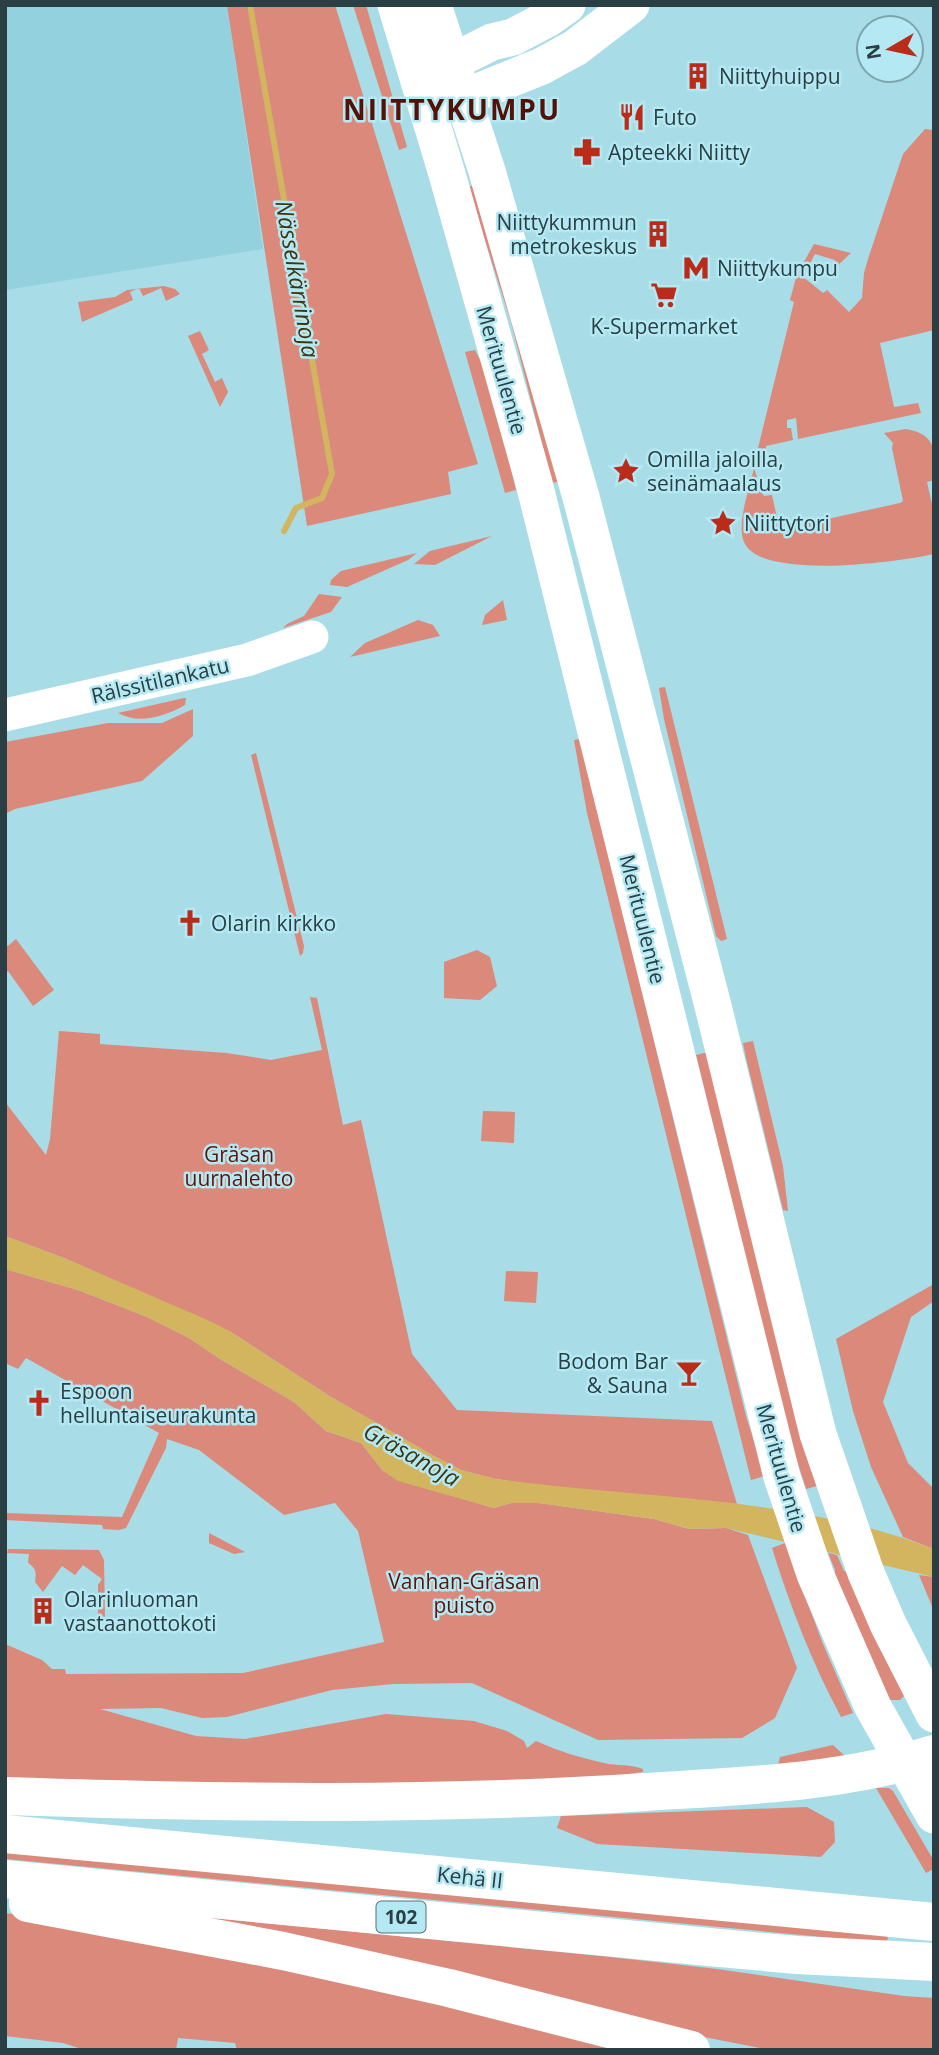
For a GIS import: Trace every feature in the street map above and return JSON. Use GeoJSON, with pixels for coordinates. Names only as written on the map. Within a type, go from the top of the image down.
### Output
{"type":"FeatureCollection","features":[{"type":"Feature","properties":{"kind":"highway"},"geometry":{"type":"LineString","coordinates":[[5,1796],[313,1804],[552,1798],[803,1781],[919,1758]]}},
{"type":"Feature","properties":{"kind":"highway","name":"Kehä II"},"geometry":{"type":"LineString","coordinates":[[5,1833],[700,1900],[916,1907]]}},
{"type":"Feature","properties":{"kind":"highway","name":"102"},"geometry":{"type":"LineString","coordinates":[[5,1879],[933,1968]]}},
{"type":"Feature","properties":{"kind":"highway"},"geometry":{"type":"LineString","coordinates":[[5,1900],[295,1953],[449,1988],[691,2050]]}},
{"type":"Feature","properties":{"kind":"main road","name":"Merituulentie"},"geometry":{"type":"LineString","coordinates":[[396,5],[524,446],[782,1478],[815,1574],[873,1707],[919,1758],[934,1815]]}},
{"type":"Feature","properties":{"kind":"main road","name":"Merituulentie"},"geometry":{"type":"LineString","coordinates":[[433,5],[516,269],[594,551],[713,1006],[818,1434],[866,1573],[888,1625],[934,1714]]}},
{"type":"Feature","properties":{"kind":"main road"},"geometry":{"type":"LineString","coordinates":[[422,90],[452,62],[492,42],[513,37],[567,5]]}},
{"type":"Feature","properties":{"kind":"main road"},"geometry":{"type":"LineString","coordinates":[[422,90],[464,98],[542,66],[575,48],[631,5]]}},
{"type":"Feature","properties":{"kind":"main road"},"geometry":{"type":"LineString","coordinates":[[546,535],[594,551]]}},
{"type":"Feature","properties":{"kind":"main road"},"geometry":{"type":"LineString","coordinates":[[556,575],[594,551]]}},
{"type":"Feature","properties":{"kind":"main road","name":"Rälssitilankatu"},"geometry":{"type":"LineString","coordinates":[[5,715],[247,660],[312,637]]}},
{"type":"Feature","properties":{"kind":"shaded area"},"geometry":{"type":"Polygon","coordinates":[[[5,5],[227,5],[263,249],[5,290],[5,5]]]}},
{"type":"Feature","properties":{"kind":"green space"},"geometry":{"type":"Polygon","coordinates":[[[227,5],[335,5],[478,464],[448,472],[451,494],[307,526],[227,5]]]}},
{"type":"Feature","properties":{"kind":"green space"},"geometry":{"type":"Polygon","coordinates":[[[353,5],[366,5],[407,147],[399,150],[353,5]]]}},
{"type":"Feature","properties":{"kind":"green space"},"geometry":{"type":"Polygon","coordinates":[[[925,129],[934,130],[934,330],[880,343],[894,407],[918,403],[921,413],[798,439],[796,418],[787,420],[787,428],[791,428],[793,440],[766,446],[766,449],[758,448],[794,302],[790,300],[797,274],[814,244],[851,253],[836,267],[835,260],[815,254],[803,277],[823,293],[827,290],[849,312],[862,298],[864,273],[903,154],[925,129]]]}},
{"type":"Feature","properties":{"kind":"green space"},"geometry":{"type":"Polygon","coordinates":[[[477,184],[562,481],[552,483],[511,322],[468,187],[477,184]]]}},
{"type":"Feature","properties":{"kind":"green space"},"geometry":{"type":"Polygon","coordinates":[[[164,286],[175,289],[180,294],[166,301],[161,288],[143,296],[139,289],[164,286]]]}},
{"type":"Feature","properties":{"kind":"green space"},"geometry":{"type":"Polygon","coordinates":[[[137,289],[130,292],[133,300],[82,322],[78,302],[115,297],[127,290],[137,289]]]}},
{"type":"Feature","properties":{"kind":"green space"},"geometry":{"type":"Polygon","coordinates":[[[200,331],[209,350],[202,354],[215,382],[222,378],[228,392],[220,407],[188,336],[200,331]]]}},
{"type":"Feature","properties":{"kind":"green space"},"geometry":{"type":"Polygon","coordinates":[[[475,350],[490,380],[516,490],[505,493],[465,352],[475,350]]]}},
{"type":"Feature","properties":{"kind":"green space"},"geometry":{"type":"Polygon","coordinates":[[[906,429],[924,436],[934,454],[934,480],[927,482],[934,513],[934,554],[863,564],[802,565],[755,554],[744,542],[743,516],[754,468],[764,496],[772,495],[779,527],[782,529],[903,501],[893,443],[884,433],[906,429]]]}},
{"type":"Feature","properties":{"kind":"green space"},"geometry":{"type":"Polygon","coordinates":[[[492,536],[435,565],[414,564],[430,551],[492,536]]]}},
{"type":"Feature","properties":{"kind":"green space"},"geometry":{"type":"Polygon","coordinates":[[[417,553],[408,560],[347,587],[330,585],[331,580],[341,571],[417,553]]]}},
{"type":"Feature","properties":{"kind":"green space"},"geometry":{"type":"Polygon","coordinates":[[[319,594],[342,597],[331,612],[283,628],[304,616],[319,594]]]}},
{"type":"Feature","properties":{"kind":"green space"},"geometry":{"type":"Polygon","coordinates":[[[503,600],[507,620],[482,625],[485,615],[503,600]]]}},
{"type":"Feature","properties":{"kind":"green space"},"geometry":{"type":"Polygon","coordinates":[[[418,620],[433,625],[440,636],[350,657],[365,643],[418,620]]]}},
{"type":"Feature","properties":{"kind":"green space"},"geometry":{"type":"Polygon","coordinates":[[[665,687],[727,939],[721,941],[716,936],[664,719],[659,688],[665,687]]]}},
{"type":"Feature","properties":{"kind":"green space"},"geometry":{"type":"Polygon","coordinates":[[[186,698],[185,705],[152,718],[126,717],[118,713],[186,698]]]}},
{"type":"Feature","properties":{"kind":"green space"},"geometry":{"type":"Polygon","coordinates":[[[193,709],[193,736],[142,781],[15,809],[5,814],[5,742],[108,723],[162,723],[193,709]]]}},
{"type":"Feature","properties":{"kind":"green space"},"geometry":{"type":"Polygon","coordinates":[[[580,739],[746,1416],[765,1476],[751,1480],[587,813],[574,740],[580,739]]]}},
{"type":"Feature","properties":{"kind":"green space"},"geometry":{"type":"Polygon","coordinates":[[[256,753],[304,946],[300,956],[251,755],[256,753]]]}},
{"type":"Feature","properties":{"kind":"green space"},"geometry":{"type":"Polygon","coordinates":[[[16,939],[54,990],[33,1006],[8,971],[5,973],[5,943],[8,946],[16,939]]]}},
{"type":"Feature","properties":{"kind":"green space"},"geometry":{"type":"Polygon","coordinates":[[[477,950],[490,957],[497,986],[480,1000],[444,998],[444,962],[477,950]]]}},
{"type":"Feature","properties":{"kind":"green space","name":"Gräsan uurnalehto"},"geometry":{"type":"Polygon","coordinates":[[[310,997],[317,998],[343,1125],[361,1120],[412,1354],[457,1410],[712,1421],[737,1504],[545,1486],[496,1479],[461,1470],[331,1397],[231,1332],[64,1258],[5,1236],[5,1102],[46,1155],[50,1139],[59,1031],[100,1034],[100,1044],[227,1053],[271,1060],[322,1050],[310,997]]]}},
{"type":"Feature","properties":{"kind":"green space"},"geometry":{"type":"Polygon","coordinates":[[[753,1041],[783,1166],[788,1211],[783,1210],[746,1058],[743,1043],[753,1041]]]}},
{"type":"Feature","properties":{"kind":"green space"},"geometry":{"type":"Polygon","coordinates":[[[708,1052],[817,1486],[806,1489],[788,1432],[696,1055],[708,1052]]]}},
{"type":"Feature","properties":{"kind":"green space"},"geometry":{"type":"Polygon","coordinates":[[[483,1111],[515,1112],[514,1143],[481,1141],[483,1111]]]}},
{"type":"Feature","properties":{"kind":"green space","name":"Vanhan-Gräsan puisto"},"geometry":{"type":"Polygon","coordinates":[[[5,1269],[78,1290],[147,1317],[189,1338],[294,1402],[326,1431],[361,1443],[383,1471],[436,1491],[494,1508],[511,1503],[539,1503],[654,1519],[689,1529],[726,1528],[748,1535],[797,1668],[775,1718],[742,1738],[598,1740],[472,1683],[393,1684],[332,1690],[227,1717],[202,1718],[161,1708],[100,1709],[196,1736],[245,1739],[386,1714],[474,1721],[507,1731],[524,1741],[527,1748],[536,1741],[609,1764],[638,1767],[643,1769],[643,1772],[575,1782],[5,1785],[5,1644],[42,1660],[52,1669],[65,1669],[66,1674],[243,1673],[384,1642],[358,1531],[335,1503],[284,1515],[199,1450],[167,1439],[166,1448],[126,1528],[103,1529],[102,1525],[5,1520],[5,1513],[122,1517],[159,1433],[26,1358],[18,1369],[5,1363],[5,1269]]]}},
{"type":"Feature","properties":{"kind":"green space"},"geometry":{"type":"Polygon","coordinates":[[[506,1271],[538,1272],[536,1303],[504,1301],[506,1271]]]}},
{"type":"Feature","properties":{"kind":"green space"},"geometry":{"type":"Polygon","coordinates":[[[934,1284],[934,1301],[911,1317],[883,1402],[908,1463],[934,1489],[934,1549],[903,1537],[871,1467],[853,1411],[836,1339],[934,1284]]]}},
{"type":"Feature","properties":{"kind":"green space"},"geometry":{"type":"Polygon","coordinates":[[[209,1533],[245,1552],[234,1554],[209,1543],[209,1533]]]}},
{"type":"Feature","properties":{"kind":"green space"},"geometry":{"type":"Polygon","coordinates":[[[785,1543],[823,1644],[853,1713],[841,1717],[802,1634],[772,1548],[785,1543]]]}},
{"type":"Feature","properties":{"kind":"green space"},"geometry":{"type":"Polygon","coordinates":[[[8,1549],[99,1550],[104,1560],[105,1619],[99,1619],[98,1614],[98,1585],[102,1579],[83,1565],[75,1575],[62,1566],[43,1592],[35,1582],[33,1567],[28,1563],[29,1554],[7,1553],[8,1549]]]}},
{"type":"Feature","properties":{"kind":"green space"},"geometry":{"type":"Polygon","coordinates":[[[828,1553],[837,1555],[844,1571],[849,1573],[905,1695],[900,1700],[891,1700],[884,1694],[833,1578],[835,1570],[828,1553]]]}},
{"type":"Feature","properties":{"kind":"green space"},"geometry":{"type":"Polygon","coordinates":[[[919,1575],[934,1577],[934,1611],[919,1575]]]}},
{"type":"Feature","properties":{"kind":"green space"},"geometry":{"type":"Polygon","coordinates":[[[833,1745],[846,1757],[778,1765],[780,1757],[833,1745]]]}},
{"type":"Feature","properties":{"kind":"green space"},"geometry":{"type":"Polygon","coordinates":[[[876,1788],[889,1788],[893,1791],[934,1861],[934,1869],[926,1873],[876,1788]]]}},
{"type":"Feature","properties":{"kind":"green space"},"geometry":{"type":"Polygon","coordinates":[[[807,1807],[834,1822],[835,1842],[821,1857],[597,1844],[557,1828],[561,1816],[807,1807]]]}},
{"type":"Feature","properties":{"kind":"green space"},"geometry":{"type":"Polygon","coordinates":[[[5,1851],[885,1932],[888,1938],[886,1943],[5,1859],[5,1851]]]}},
{"type":"Feature","properties":{"kind":"green space"},"geometry":{"type":"Polygon","coordinates":[[[5,1913],[100,1927],[643,2050],[237,2050],[235,2043],[178,2038],[176,2050],[85,2050],[63,2043],[5,2036],[5,1913]]]}},
{"type":"Feature","properties":{"kind":"green space"},"geometry":{"type":"Polygon","coordinates":[[[162,1913],[611,1957],[934,1998],[934,2050],[771,2050],[642,2025],[162,1913]]]}},
{"type":"Feature","properties":{"kind":"water","name":"Gräsanoja"},"geometry":{"type":"Polygon","coordinates":[[[5,1236],[64,1258],[212,1322],[331,1397],[461,1470],[496,1479],[718,1502],[829,1519],[934,1549],[934,1577],[726,1528],[689,1529],[654,1519],[539,1503],[511,1503],[494,1508],[398,1481],[383,1471],[361,1443],[326,1431],[294,1402],[189,1338],[147,1317],[78,1290],[5,1269],[5,1236]]]}},
{"type":"Feature","properties":{"kind":"waterway","name":"Nässelkärrinoja"},"geometry":{"type":"LineString","coordinates":[[250,5],[332,474],[322,498],[296,508],[284,531]]}},
{"type":"Feature","properties":{"kind":"place","name":"Niittyhuippu"},"geometry":{"type":"Point","coordinates":[698,76]}},
{"type":"Feature","properties":{"kind":"place","name":"Futo"},"geometry":{"type":"Point","coordinates":[632,117]}},
{"type":"Feature","properties":{"kind":"place","name":"Apteekki Niitty"},"geometry":{"type":"Point","coordinates":[587,152]}},
{"type":"Feature","properties":{"kind":"place","name":"Niittykummun metrokeskus"},"geometry":{"type":"Point","coordinates":[658,234]}},
{"type":"Feature","properties":{"kind":"place","name":"Niittykumpu"},"geometry":{"type":"Point","coordinates":[696,268]}},
{"type":"Feature","properties":{"kind":"place","name":"K-Supermarket"},"geometry":{"type":"Point","coordinates":[664,295]}},
{"type":"Feature","properties":{"kind":"place","name":"Omilla jaloilla, seinämaalaus"},"geometry":{"type":"Point","coordinates":[626,471]}},
{"type":"Feature","properties":{"kind":"place","name":"Niittytori"},"geometry":{"type":"Point","coordinates":[723,523]}},
{"type":"Feature","properties":{"kind":"place","name":"Olarin kirkko"},"geometry":{"type":"Point","coordinates":[190,923]}},
{"type":"Feature","properties":{"kind":"place","name":"Bodom Bar & Sauna"},"geometry":{"type":"Point","coordinates":[689,1373]}},
{"type":"Feature","properties":{"kind":"place","name":"Espoon helluntaiseurakunta"},"geometry":{"type":"Point","coordinates":[39,1403]}},
{"type":"Feature","properties":{"kind":"place","name":"Olarinluoman vastaanottokoti"},"geometry":{"type":"Point","coordinates":[43,1611]}},
{"type":"Feature","properties":{"kind":"district","name":"NIITTYKUMPU"},"geometry":{"type":"Point","coordinates":[452,109]}}]}
